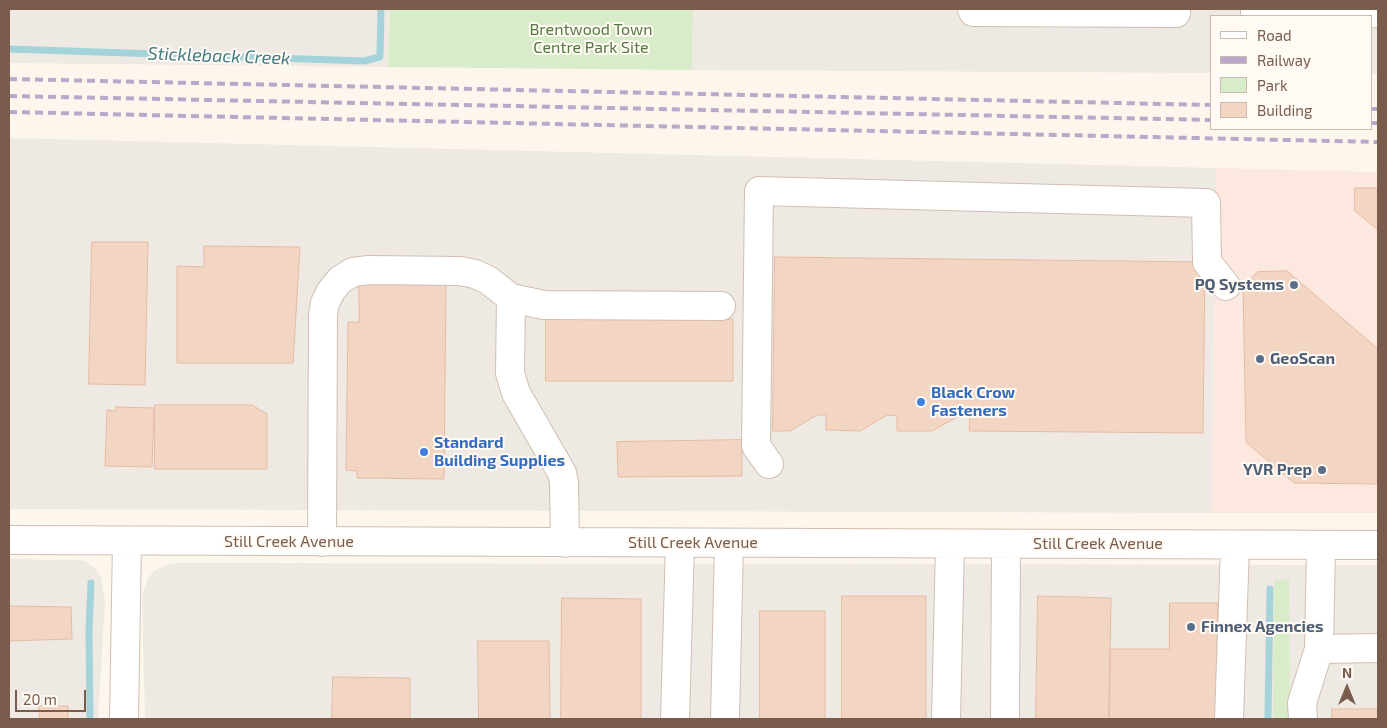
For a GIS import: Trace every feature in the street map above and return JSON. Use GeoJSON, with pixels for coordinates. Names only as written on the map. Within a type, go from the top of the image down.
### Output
{"type":"FeatureCollection","features":[{"type":"Feature","properties":{"kind":"street"},"geometry":{"type":"LineString","coordinates":[[972,9],[973,12],[1176,13]]}},
{"type":"Feature","properties":{"kind":"street"},"geometry":{"type":"LineString","coordinates":[[1255,12],[1349,11],[1378,13]]}},
{"type":"Feature","properties":{"kind":"street"},"geometry":{"type":"LineString","coordinates":[[769,464],[756,446],[759,191],[1206,203],[1207,262],[1226,286]]}},
{"type":"Feature","properties":{"kind":"street"},"geometry":{"type":"LineString","coordinates":[[322,542],[323,314],[325,302],[331,291],[340,280],[353,272],[369,270],[460,270],[488,280],[511,298],[544,305],[721,306]]}},
{"type":"Feature","properties":{"kind":"street"},"geometry":{"type":"LineString","coordinates":[[511,298],[510,372],[512,384],[562,473],[564,482],[565,542]]}},
{"type":"Feature","properties":{"kind":"street","name":"Still Creek Avenue"},"geometry":{"type":"LineString","coordinates":[[9,540],[1378,546]]}},
{"type":"Feature","properties":{"kind":"street"},"geometry":{"type":"LineString","coordinates":[[124,719],[127,541]]}},
{"type":"Feature","properties":{"kind":"street"},"geometry":{"type":"LineString","coordinates":[[674,719],[680,543]]}},
{"type":"Feature","properties":{"kind":"street"},"geometry":{"type":"LineString","coordinates":[[724,719],[729,543]]}},
{"type":"Feature","properties":{"kind":"street"},"geometry":{"type":"LineString","coordinates":[[946,719],[950,544]]}},
{"type":"Feature","properties":{"kind":"street"},"geometry":{"type":"LineString","coordinates":[[1005,719],[1006,544]]}},
{"type":"Feature","properties":{"kind":"street"},"geometry":{"type":"LineString","coordinates":[[1229,719],[1235,545]]}},
{"type":"Feature","properties":{"kind":"street"},"geometry":{"type":"LineString","coordinates":[[1303,719],[1302,703],[1319,649],[1321,545]]}},
{"type":"Feature","properties":{"kind":"street"},"geometry":{"type":"LineString","coordinates":[[1319,649],[1378,648]]}},
{"type":"Feature","properties":{"kind":"shaded area"},"geometry":{"type":"Polygon","coordinates":[[[9,9],[390,9],[388,67],[9,63],[9,9]]]}},
{"type":"Feature","properties":{"kind":"shaded area"},"geometry":{"type":"Polygon","coordinates":[[[693,9],[1378,9],[1378,74],[1372,74],[1372,15],[1210,15],[1210,73],[692,70],[693,9]]]}},
{"type":"Feature","properties":{"kind":"shaded area"},"geometry":{"type":"Polygon","coordinates":[[[9,138],[1216,168],[1212,513],[9,509],[9,138]]]}},
{"type":"Feature","properties":{"kind":"shaded area"},"geometry":{"type":"Polygon","coordinates":[[[1216,168],[1378,172],[1378,513],[1212,513],[1216,168]]]}},
{"type":"Feature","properties":{"kind":"shaded area"},"geometry":{"type":"Polygon","coordinates":[[[9,559],[85,561],[96,569],[101,578],[105,601],[98,719],[9,719],[9,559]]]}},
{"type":"Feature","properties":{"kind":"shaded area"},"geometry":{"type":"Polygon","coordinates":[[[176,563],[1378,565],[1378,719],[145,719],[142,596],[148,578],[154,571],[176,563]]]}},
{"type":"Feature","properties":{"kind":"green space","name":"Brentwood Town Centre Park Site"},"geometry":{"type":"Polygon","coordinates":[[[390,9],[693,9],[692,70],[388,67],[390,9]]]}},
{"type":"Feature","properties":{"kind":"green space"},"geometry":{"type":"Polygon","coordinates":[[[1289,579],[1290,719],[1273,719],[1274,580],[1289,579]]]}},
{"type":"Feature","properties":{"kind":"building"},"geometry":{"type":"Polygon","coordinates":[[[1355,188],[1378,188],[1378,230],[1355,211],[1355,188]]]}},
{"type":"Feature","properties":{"kind":"building"},"geometry":{"type":"Polygon","coordinates":[[[92,242],[148,242],[145,385],[89,384],[92,242]]]}},
{"type":"Feature","properties":{"kind":"building"},"geometry":{"type":"Polygon","coordinates":[[[204,246],[300,247],[293,363],[177,363],[177,266],[204,267],[204,246]]]}},
{"type":"Feature","properties":{"kind":"building"},"geometry":{"type":"Polygon","coordinates":[[[775,257],[1205,262],[1203,433],[969,431],[970,416],[959,416],[932,431],[897,431],[897,416],[887,415],[860,431],[826,430],[826,415],[817,415],[790,431],[773,431],[775,257]]]}},
{"type":"Feature","properties":{"kind":"building"},"geometry":{"type":"Polygon","coordinates":[[[1287,271],[1378,349],[1378,484],[1294,483],[1246,442],[1243,287],[1257,272],[1287,271]]]}},
{"type":"Feature","properties":{"kind":"building"},"geometry":{"type":"Polygon","coordinates":[[[359,282],[446,283],[444,479],[357,478],[357,471],[346,470],[348,322],[359,322],[359,282]]]}},
{"type":"Feature","properties":{"kind":"building"},"geometry":{"type":"Polygon","coordinates":[[[546,319],[733,319],[733,381],[546,381],[546,319]]]}},
{"type":"Feature","properties":{"kind":"building"},"geometry":{"type":"Polygon","coordinates":[[[155,405],[252,405],[267,414],[267,469],[155,469],[155,405]]]}},
{"type":"Feature","properties":{"kind":"building"},"geometry":{"type":"Polygon","coordinates":[[[116,407],[154,408],[152,467],[105,466],[107,410],[116,411],[116,407]]]}},
{"type":"Feature","properties":{"kind":"building"},"geometry":{"type":"Polygon","coordinates":[[[742,440],[742,476],[618,477],[617,442],[742,440]]]}},
{"type":"Feature","properties":{"kind":"building"},"geometry":{"type":"Polygon","coordinates":[[[842,596],[926,596],[926,719],[842,719],[842,596]]]}},
{"type":"Feature","properties":{"kind":"building"},"geometry":{"type":"Polygon","coordinates":[[[1038,596],[1111,598],[1109,719],[1036,719],[1038,596]]]}},
{"type":"Feature","properties":{"kind":"building"},"geometry":{"type":"Polygon","coordinates":[[[562,598],[641,599],[641,719],[561,719],[562,598]]]}},
{"type":"Feature","properties":{"kind":"building"},"geometry":{"type":"Polygon","coordinates":[[[1170,603],[1218,603],[1216,719],[1109,719],[1110,649],[1169,649],[1170,603]]]}},
{"type":"Feature","properties":{"kind":"building"},"geometry":{"type":"Polygon","coordinates":[[[9,606],[71,607],[72,639],[9,641],[9,606]]]}},
{"type":"Feature","properties":{"kind":"building"},"geometry":{"type":"Polygon","coordinates":[[[760,611],[825,611],[825,719],[760,719],[760,611]]]}},
{"type":"Feature","properties":{"kind":"building"},"geometry":{"type":"Polygon","coordinates":[[[478,641],[549,641],[550,719],[479,719],[478,641]]]}},
{"type":"Feature","properties":{"kind":"building"},"geometry":{"type":"Polygon","coordinates":[[[333,677],[410,678],[410,719],[332,719],[333,677]]]}},
{"type":"Feature","properties":{"kind":"building"},"geometry":{"type":"Polygon","coordinates":[[[39,706],[68,706],[68,719],[40,719],[39,706]]]}},
{"type":"Feature","properties":{"kind":"building"},"geometry":{"type":"Polygon","coordinates":[[[1332,709],[1378,709],[1378,719],[1332,719],[1332,709]]]}},
{"type":"Feature","properties":{"kind":"waterway","name":"Stickleback Creek"},"geometry":{"type":"LineString","coordinates":[[9,49],[364,61],[380,57],[381,9]]}},
{"type":"Feature","properties":{"kind":"waterway","name":"Stickleback Creek"},"geometry":{"type":"LineString","coordinates":[[90,719],[89,631],[91,583]]}},
{"type":"Feature","properties":{"kind":"waterway"},"geometry":{"type":"LineString","coordinates":[[1268,719],[1270,589]]}},
{"type":"Feature","properties":{"kind":"railway"},"geometry":{"type":"LineString","coordinates":[[9,79],[1210,105]]}},
{"type":"Feature","properties":{"kind":"railway"},"geometry":{"type":"LineString","coordinates":[[9,96],[1210,120]]}},
{"type":"Feature","properties":{"kind":"railway"},"geometry":{"type":"LineString","coordinates":[[1372,109],[1378,109]]}},
{"type":"Feature","properties":{"kind":"railway"},"geometry":{"type":"LineString","coordinates":[[9,112],[1378,142]]}},
{"type":"Feature","properties":{"kind":"railway"},"geometry":{"type":"LineString","coordinates":[[1372,123],[1378,123]]}},
{"type":"Feature","properties":{"kind":"place","name":"PQ Systems"},"geometry":{"type":"Point","coordinates":[1294,285]}},
{"type":"Feature","properties":{"kind":"place","name":"GeoScan"},"geometry":{"type":"Point","coordinates":[1260,359]}},
{"type":"Feature","properties":{"kind":"place","name":"Black Crow Fasteners"},"geometry":{"type":"Point","coordinates":[921,402]}},
{"type":"Feature","properties":{"kind":"place","name":"Standard Building Supplies"},"geometry":{"type":"Point","coordinates":[424,452]}},
{"type":"Feature","properties":{"kind":"place","name":"YVR Prep"},"geometry":{"type":"Point","coordinates":[1322,470]}},
{"type":"Feature","properties":{"kind":"place","name":"Finnex Agencies"},"geometry":{"type":"Point","coordinates":[1191,627]}}]}
